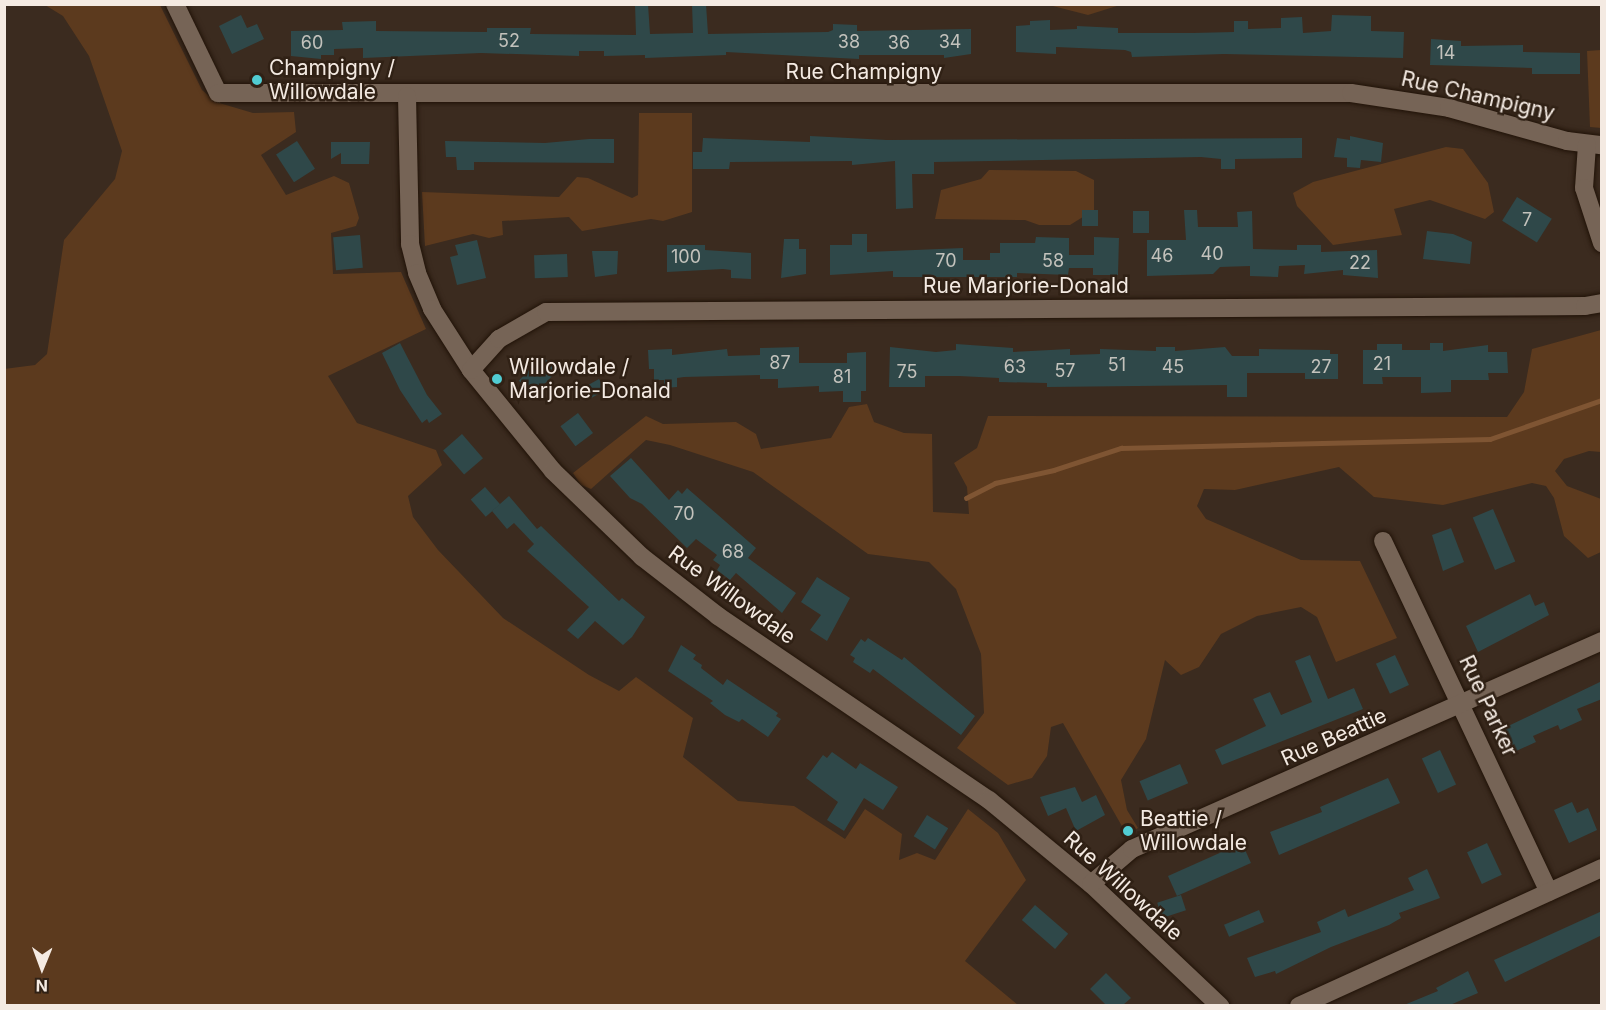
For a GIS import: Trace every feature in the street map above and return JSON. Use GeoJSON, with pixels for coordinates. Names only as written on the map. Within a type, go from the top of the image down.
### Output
{"type":"FeatureCollection","features":[{"type":"Feature","properties":{"kind":"street","name":"Rue Champigny"},"geometry":{"type":"LineString","coordinates":[[175,4],[218,93],[407,96],[1351,93],[1449,108],[1594,145]]}},
{"type":"Feature","properties":{"kind":"street","name":"Rue Willowdale"},"geometry":{"type":"LineString","coordinates":[[407,96],[410,244],[432,309],[471,370],[553,471],[642,556],[736,629],[989,800],[1092,884],[1220,1005]]}},
{"type":"Feature","properties":{"kind":"street"},"geometry":{"type":"LineString","coordinates":[[1594,145],[1584,188],[1602,243]]}},
{"type":"Feature","properties":{"kind":"street","name":"Rue Marjorie-Donald"},"geometry":{"type":"LineString","coordinates":[[471,370],[499,339],[546,312],[1585,306],[1602,303]]}},
{"type":"Feature","properties":{"kind":"street","name":"Rue Parker"},"geometry":{"type":"LineString","coordinates":[[1383,541],[1550,892]]}},
{"type":"Feature","properties":{"kind":"street","name":"Rue Beattie"},"geometry":{"type":"LineString","coordinates":[[1092,884],[1131,849],[1463,705],[1602,641]]}},
{"type":"Feature","properties":{"kind":"street"},"geometry":{"type":"LineString","coordinates":[[1299,1005],[1602,867]]}},
{"type":"Feature","properties":{"kind":"shaded area"},"geometry":{"type":"Polygon","coordinates":[[[45,5],[160,5],[202,90],[216,102],[253,113],[294,112],[296,132],[261,155],[286,195],[334,176],[349,183],[359,218],[356,226],[331,233],[333,274],[401,272],[426,329],[328,376],[357,423],[436,450],[442,465],[408,496],[413,517],[438,550],[503,618],[589,675],[619,691],[636,677],[693,718],[683,757],[738,801],[794,806],[845,839],[865,809],[902,834],[899,860],[917,853],[935,860],[968,809],[998,833],[1026,880],[965,961],[1018,1005],[5,1005],[4,369],[35,365],[47,354],[64,240],[115,179],[122,151],[89,56],[63,16],[45,5]]]}},
{"type":"Feature","properties":{"kind":"shaded area"},"geometry":{"type":"Polygon","coordinates":[[[1049,5],[1120,5],[1088,15],[1049,5]]]}},
{"type":"Feature","properties":{"kind":"shaded area"},"geometry":{"type":"Polygon","coordinates":[[[1601,50],[1601,128],[1590,127],[1587,51],[1601,50]]]}},
{"type":"Feature","properties":{"kind":"shaded area"},"geometry":{"type":"Polygon","coordinates":[[[639,113],[692,113],[692,212],[663,221],[651,219],[582,231],[569,217],[502,221],[503,235],[489,238],[473,234],[425,246],[422,192],[559,197],[577,177],[588,178],[632,198],[638,195],[639,113]]]}},
{"type":"Feature","properties":{"kind":"shaded area"},"geometry":{"type":"Polygon","coordinates":[[[1446,147],[1463,149],[1488,183],[1494,212],[1485,219],[1430,200],[1394,209],[1402,235],[1333,245],[1297,206],[1293,193],[1313,182],[1446,147]]]}},
{"type":"Feature","properties":{"kind":"shaded area"},"geometry":{"type":"Polygon","coordinates":[[[989,170],[1076,171],[1094,180],[1094,210],[1070,225],[1039,225],[1025,220],[935,219],[941,190],[981,179],[989,170]]]}},
{"type":"Feature","properties":{"kind":"shaded area"},"geometry":{"type":"Polygon","coordinates":[[[1601,330],[1601,452],[1589,451],[1564,459],[1555,471],[1567,486],[1601,499],[1601,552],[1588,558],[1564,536],[1554,498],[1546,486],[1532,483],[1443,505],[1374,497],[1339,467],[1235,490],[1204,489],[1197,506],[1206,519],[1301,560],[1360,561],[1397,638],[1336,662],[1317,617],[1301,607],[1257,616],[1221,634],[1199,667],[1181,675],[1165,660],[1146,739],[1121,780],[1127,810],[1138,828],[1127,835],[1063,723],[1051,727],[1047,756],[1032,778],[1008,785],[957,748],[984,713],[981,654],[956,589],[929,562],[868,554],[753,472],[670,445],[646,440],[591,489],[581,485],[573,473],[646,416],[663,424],[736,422],[756,434],[761,449],[831,438],[849,407],[867,404],[874,422],[904,433],[932,434],[933,512],[969,514],[967,487],[954,463],[977,448],[988,416],[1507,417],[1524,392],[1532,349],[1601,330]]]}},
{"type":"Feature","properties":{"kind":"building"},"geometry":{"type":"Polygon","coordinates":[[[635,4],[648,4],[650,34],[693,33],[692,4],[706,4],[708,34],[828,32],[833,30],[833,24],[857,25],[857,31],[971,29],[971,54],[944,58],[944,55],[859,55],[859,59],[726,52],[726,55],[645,58],[645,55],[604,56],[604,51],[579,51],[579,56],[481,53],[363,58],[363,48],[334,49],[334,55],[321,55],[321,59],[291,56],[291,31],[343,30],[342,22],[376,21],[376,31],[487,32],[487,28],[531,28],[530,34],[636,35],[635,4]]]}},
{"type":"Feature","properties":{"kind":"building"},"geometry":{"type":"Polygon","coordinates":[[[241,15],[247,28],[257,24],[264,39],[232,54],[219,26],[241,15]]]}},
{"type":"Feature","properties":{"kind":"building"},"geometry":{"type":"Polygon","coordinates":[[[1332,15],[1371,16],[1371,31],[1404,32],[1403,58],[1224,54],[1132,57],[1131,52],[1125,50],[1056,47],[1056,54],[1016,52],[1016,26],[1030,25],[1030,21],[1050,20],[1050,30],[1077,29],[1077,26],[1118,28],[1118,33],[1193,33],[1234,32],[1234,21],[1248,21],[1248,29],[1281,28],[1281,18],[1302,17],[1303,33],[1331,31],[1332,15]]]}},
{"type":"Feature","properties":{"kind":"building"},"geometry":{"type":"Polygon","coordinates":[[[1431,39],[1461,41],[1461,46],[1523,45],[1523,52],[1580,53],[1580,74],[1532,74],[1532,68],[1430,65],[1431,39]]]}},
{"type":"Feature","properties":{"kind":"building"},"geometry":{"type":"Polygon","coordinates":[[[810,136],[887,140],[1302,138],[1302,158],[1235,159],[1235,169],[1221,169],[1221,159],[1201,157],[934,162],[934,174],[912,174],[913,208],[896,209],[895,161],[852,165],[852,161],[730,162],[729,169],[693,169],[693,152],[702,152],[703,138],[810,142],[810,136]]]}},
{"type":"Feature","properties":{"kind":"building"},"geometry":{"type":"Polygon","coordinates":[[[1350,136],[1383,143],[1381,162],[1361,160],[1360,168],[1347,167],[1347,158],[1334,157],[1337,138],[1350,140],[1350,136]]]}},
{"type":"Feature","properties":{"kind":"building"},"geometry":{"type":"Polygon","coordinates":[[[614,139],[614,163],[474,162],[474,170],[457,170],[456,157],[446,157],[445,141],[545,143],[614,139]]]}},
{"type":"Feature","properties":{"kind":"building"},"geometry":{"type":"Polygon","coordinates":[[[297,141],[315,169],[294,182],[276,155],[297,141]]]}},
{"type":"Feature","properties":{"kind":"building"},"geometry":{"type":"Polygon","coordinates":[[[331,142],[370,142],[369,164],[341,164],[341,153],[331,159],[331,142]]]}},
{"type":"Feature","properties":{"kind":"building"},"geometry":{"type":"Polygon","coordinates":[[[1517,197],[1552,219],[1537,242],[1502,221],[1517,197]]]}},
{"type":"Feature","properties":{"kind":"building"},"geometry":{"type":"Polygon","coordinates":[[[1082,210],[1098,210],[1098,226],[1082,226],[1082,210]]]}},
{"type":"Feature","properties":{"kind":"building"},"geometry":{"type":"Polygon","coordinates":[[[1184,210],[1197,210],[1198,227],[1238,227],[1237,212],[1252,211],[1253,249],[1297,250],[1297,245],[1321,245],[1321,252],[1377,250],[1378,278],[1343,275],[1343,270],[1304,274],[1305,265],[1279,266],[1278,277],[1250,276],[1250,266],[1220,267],[1213,274],[1147,276],[1147,240],[1186,240],[1184,210]]]}},
{"type":"Feature","properties":{"kind":"building"},"geometry":{"type":"Polygon","coordinates":[[[1133,211],[1149,211],[1149,233],[1133,233],[1133,211]]]}},
{"type":"Feature","properties":{"kind":"building"},"geometry":{"type":"Polygon","coordinates":[[[1427,231],[1453,234],[1472,242],[1470,264],[1423,259],[1427,231]]]}},
{"type":"Feature","properties":{"kind":"building"},"geometry":{"type":"Polygon","coordinates":[[[852,234],[867,234],[867,252],[963,248],[963,260],[990,260],[990,253],[1000,253],[1000,243],[1035,243],[1036,237],[1069,238],[1069,255],[1094,255],[1094,237],[1119,238],[1118,275],[1093,275],[1093,268],[1069,268],[1068,275],[1017,273],[1017,277],[893,277],[893,271],[830,275],[830,245],[852,245],[852,234]]]}},
{"type":"Feature","properties":{"kind":"building"},"geometry":{"type":"Polygon","coordinates":[[[360,235],[363,268],[336,270],[333,237],[360,235]]]}},
{"type":"Feature","properties":{"kind":"building"},"geometry":{"type":"Polygon","coordinates":[[[784,239],[799,239],[799,249],[806,249],[806,274],[781,278],[784,239]]]}},
{"type":"Feature","properties":{"kind":"building"},"geometry":{"type":"Polygon","coordinates":[[[477,240],[486,278],[457,285],[450,257],[458,255],[455,245],[477,240]]]}},
{"type":"Feature","properties":{"kind":"building"},"geometry":{"type":"Polygon","coordinates":[[[667,245],[705,245],[705,250],[751,253],[751,279],[731,278],[731,270],[723,269],[667,272],[667,245]]]}},
{"type":"Feature","properties":{"kind":"building"},"geometry":{"type":"Polygon","coordinates":[[[592,251],[618,251],[617,274],[595,277],[592,251]]]}},
{"type":"Feature","properties":{"kind":"building"},"geometry":{"type":"Polygon","coordinates":[[[567,254],[568,277],[535,278],[534,255],[567,254]]]}},
{"type":"Feature","properties":{"kind":"building"},"geometry":{"type":"Polygon","coordinates":[[[400,343],[427,395],[442,414],[429,423],[427,419],[422,423],[400,390],[382,353],[400,343]]]}},
{"type":"Feature","properties":{"kind":"building"},"geometry":{"type":"Polygon","coordinates":[[[1430,343],[1443,343],[1443,351],[1488,345],[1488,352],[1507,352],[1508,373],[1488,373],[1489,380],[1451,380],[1451,392],[1421,393],[1421,377],[1382,377],[1383,384],[1363,384],[1363,350],[1377,350],[1377,344],[1402,344],[1402,350],[1430,350],[1430,343]]]}},
{"type":"Feature","properties":{"kind":"building"},"geometry":{"type":"Polygon","coordinates":[[[956,344],[1013,348],[1013,352],[1070,349],[1070,355],[1100,354],[1100,349],[1156,351],[1156,347],[1175,347],[1175,351],[1225,347],[1232,356],[1259,356],[1259,349],[1330,350],[1330,354],[1338,354],[1338,379],[1305,379],[1305,373],[1247,373],[1247,397],[1227,397],[1227,385],[1047,387],[1047,383],[999,382],[999,378],[959,376],[925,376],[925,387],[889,387],[890,347],[936,352],[956,350],[956,344]]]}},
{"type":"Feature","properties":{"kind":"building"},"geometry":{"type":"Polygon","coordinates":[[[799,347],[799,363],[847,363],[847,353],[866,352],[866,391],[861,391],[861,402],[843,402],[843,391],[819,392],[819,386],[778,388],[778,379],[760,379],[760,375],[684,377],[677,378],[677,387],[664,388],[664,380],[654,380],[654,369],[649,369],[648,350],[672,349],[672,355],[727,349],[728,356],[760,355],[760,348],[799,347]]]}},
{"type":"Feature","properties":{"kind":"building"},"geometry":{"type":"Polygon","coordinates":[[[542,356],[557,370],[534,395],[519,381],[542,356]]]}},
{"type":"Feature","properties":{"kind":"building"},"geometry":{"type":"Polygon","coordinates":[[[599,379],[605,390],[590,399],[584,387],[599,379]]]}},
{"type":"Feature","properties":{"kind":"building"},"geometry":{"type":"Polygon","coordinates":[[[578,413],[593,433],[575,446],[560,426],[578,413]]]}},
{"type":"Feature","properties":{"kind":"building"},"geometry":{"type":"Polygon","coordinates":[[[462,434],[483,458],[464,475],[443,450],[462,434]]]}},
{"type":"Feature","properties":{"kind":"building"},"geometry":{"type":"Polygon","coordinates":[[[631,458],[669,500],[678,490],[682,494],[687,488],[756,548],[748,558],[796,593],[782,613],[736,573],[730,580],[717,570],[720,565],[713,560],[717,555],[696,539],[687,548],[642,504],[630,498],[610,476],[631,458]]]}},
{"type":"Feature","properties":{"kind":"building"},"geometry":{"type":"Polygon","coordinates":[[[485,487],[500,504],[486,517],[471,499],[485,487]]]}},
{"type":"Feature","properties":{"kind":"building"},"geometry":{"type":"Polygon","coordinates":[[[509,496],[537,529],[541,526],[619,601],[622,598],[645,617],[632,637],[623,645],[595,621],[578,639],[567,630],[589,607],[527,551],[534,544],[514,523],[507,529],[492,511],[509,496]]]}},
{"type":"Feature","properties":{"kind":"building"},"geometry":{"type":"Polygon","coordinates":[[[1493,509],[1515,561],[1495,570],[1473,518],[1493,509]]]}},
{"type":"Feature","properties":{"kind":"building"},"geometry":{"type":"Polygon","coordinates":[[[1451,528],[1464,562],[1443,571],[1432,535],[1451,528]]]}},
{"type":"Feature","properties":{"kind":"building"},"geometry":{"type":"Polygon","coordinates":[[[817,577],[850,598],[827,641],[810,630],[821,615],[801,602],[817,577]]]}},
{"type":"Feature","properties":{"kind":"building"},"geometry":{"type":"Polygon","coordinates":[[[1530,594],[1535,606],[1544,602],[1549,615],[1478,652],[1466,626],[1530,594]]]}},
{"type":"Feature","properties":{"kind":"building"},"geometry":{"type":"Polygon","coordinates":[[[868,638],[902,660],[904,657],[975,716],[961,735],[873,669],[870,673],[853,662],[855,658],[850,655],[861,639],[865,642],[868,638]]]}},
{"type":"Feature","properties":{"kind":"building"},"geometry":{"type":"Polygon","coordinates":[[[681,645],[696,655],[693,659],[702,665],[701,668],[723,685],[727,679],[778,713],[776,716],[781,719],[768,737],[742,719],[739,722],[725,715],[710,703],[713,701],[668,671],[681,645]]]}},
{"type":"Feature","properties":{"kind":"building"},"geometry":{"type":"Polygon","coordinates":[[[1310,655],[1328,699],[1354,688],[1363,709],[1222,765],[1215,750],[1266,726],[1253,699],[1270,692],[1281,715],[1312,702],[1295,661],[1310,655]]]}},
{"type":"Feature","properties":{"kind":"building"},"geometry":{"type":"Polygon","coordinates":[[[1395,655],[1409,685],[1390,694],[1376,664],[1395,655]]]}},
{"type":"Feature","properties":{"kind":"building"},"geometry":{"type":"Polygon","coordinates":[[[1602,681],[1602,699],[1577,709],[1582,720],[1560,730],[1558,725],[1533,736],[1536,742],[1514,752],[1504,728],[1602,681]]]}},
{"type":"Feature","properties":{"kind":"building"},"geometry":{"type":"Polygon","coordinates":[[[1440,750],[1456,784],[1438,793],[1422,758],[1440,750]]]}},
{"type":"Feature","properties":{"kind":"building"},"geometry":{"type":"Polygon","coordinates":[[[832,752],[856,769],[860,763],[898,787],[883,810],[864,798],[844,831],[827,820],[838,802],[806,778],[823,755],[827,758],[832,752]]]}},
{"type":"Feature","properties":{"kind":"building"},"geometry":{"type":"Polygon","coordinates":[[[1180,764],[1188,783],[1148,801],[1139,781],[1180,764]]]}},
{"type":"Feature","properties":{"kind":"building"},"geometry":{"type":"Polygon","coordinates":[[[1388,778],[1400,803],[1279,855],[1270,832],[1322,812],[1320,807],[1388,778]]]}},
{"type":"Feature","properties":{"kind":"building"},"geometry":{"type":"Polygon","coordinates":[[[1075,787],[1082,802],[1096,795],[1105,815],[1076,831],[1066,808],[1048,816],[1040,797],[1075,787]]]}},
{"type":"Feature","properties":{"kind":"building"},"geometry":{"type":"Polygon","coordinates":[[[1572,802],[1577,813],[1588,808],[1597,830],[1569,843],[1554,810],[1572,802]]]}},
{"type":"Feature","properties":{"kind":"building"},"geometry":{"type":"Polygon","coordinates":[[[927,815],[948,828],[935,849],[914,836],[927,815]]]}},
{"type":"Feature","properties":{"kind":"building"},"geometry":{"type":"Polygon","coordinates":[[[1242,843],[1251,863],[1177,896],[1168,876],[1242,843]]]}},
{"type":"Feature","properties":{"kind":"building"},"geometry":{"type":"Polygon","coordinates":[[[1487,843],[1502,875],[1482,884],[1467,852],[1487,843]]]}},
{"type":"Feature","properties":{"kind":"building"},"geometry":{"type":"Polygon","coordinates":[[[1427,869],[1440,898],[1399,913],[1401,918],[1389,925],[1331,947],[1276,974],[1275,971],[1255,977],[1247,958],[1321,932],[1317,922],[1345,909],[1348,917],[1414,890],[1408,878],[1427,869]]]}},
{"type":"Feature","properties":{"kind":"building"},"geometry":{"type":"Polygon","coordinates":[[[1181,895],[1186,910],[1162,918],[1157,903],[1181,895]]]}},
{"type":"Feature","properties":{"kind":"building"},"geometry":{"type":"Polygon","coordinates":[[[1035,905],[1068,934],[1055,949],[1022,920],[1035,905]]]}},
{"type":"Feature","properties":{"kind":"building"},"geometry":{"type":"Polygon","coordinates":[[[1259,910],[1264,922],[1229,937],[1224,925],[1259,910]]]}},
{"type":"Feature","properties":{"kind":"building"},"geometry":{"type":"Polygon","coordinates":[[[1602,911],[1602,935],[1505,982],[1494,960],[1602,911]]]}},
{"type":"Feature","properties":{"kind":"building"},"geometry":{"type":"Polygon","coordinates":[[[1468,971],[1478,993],[1450,1005],[1404,1005],[1438,991],[1436,988],[1468,971]]]}},
{"type":"Feature","properties":{"kind":"building"},"geometry":{"type":"Polygon","coordinates":[[[1106,973],[1131,998],[1123,1005],[1106,1005],[1090,989],[1106,973]]]}},
{"type":"Feature","properties":{"kind":"waterway"},"geometry":{"type":"LineString","coordinates":[[966,498],[995,483],[1054,470],[1121,448],[1490,439],[1602,400]]}},
{"type":"Feature","properties":{"kind":"place","name":"Champigny / Willowdale"},"geometry":{"type":"Point","coordinates":[257,80]}},
{"type":"Feature","properties":{"kind":"place","name":"Willowdale / Marjorie-Donald"},"geometry":{"type":"Point","coordinates":[497,379]}},
{"type":"Feature","properties":{"kind":"place","name":"Beattie / Willowdale"},"geometry":{"type":"Point","coordinates":[1128,831]}}]}
